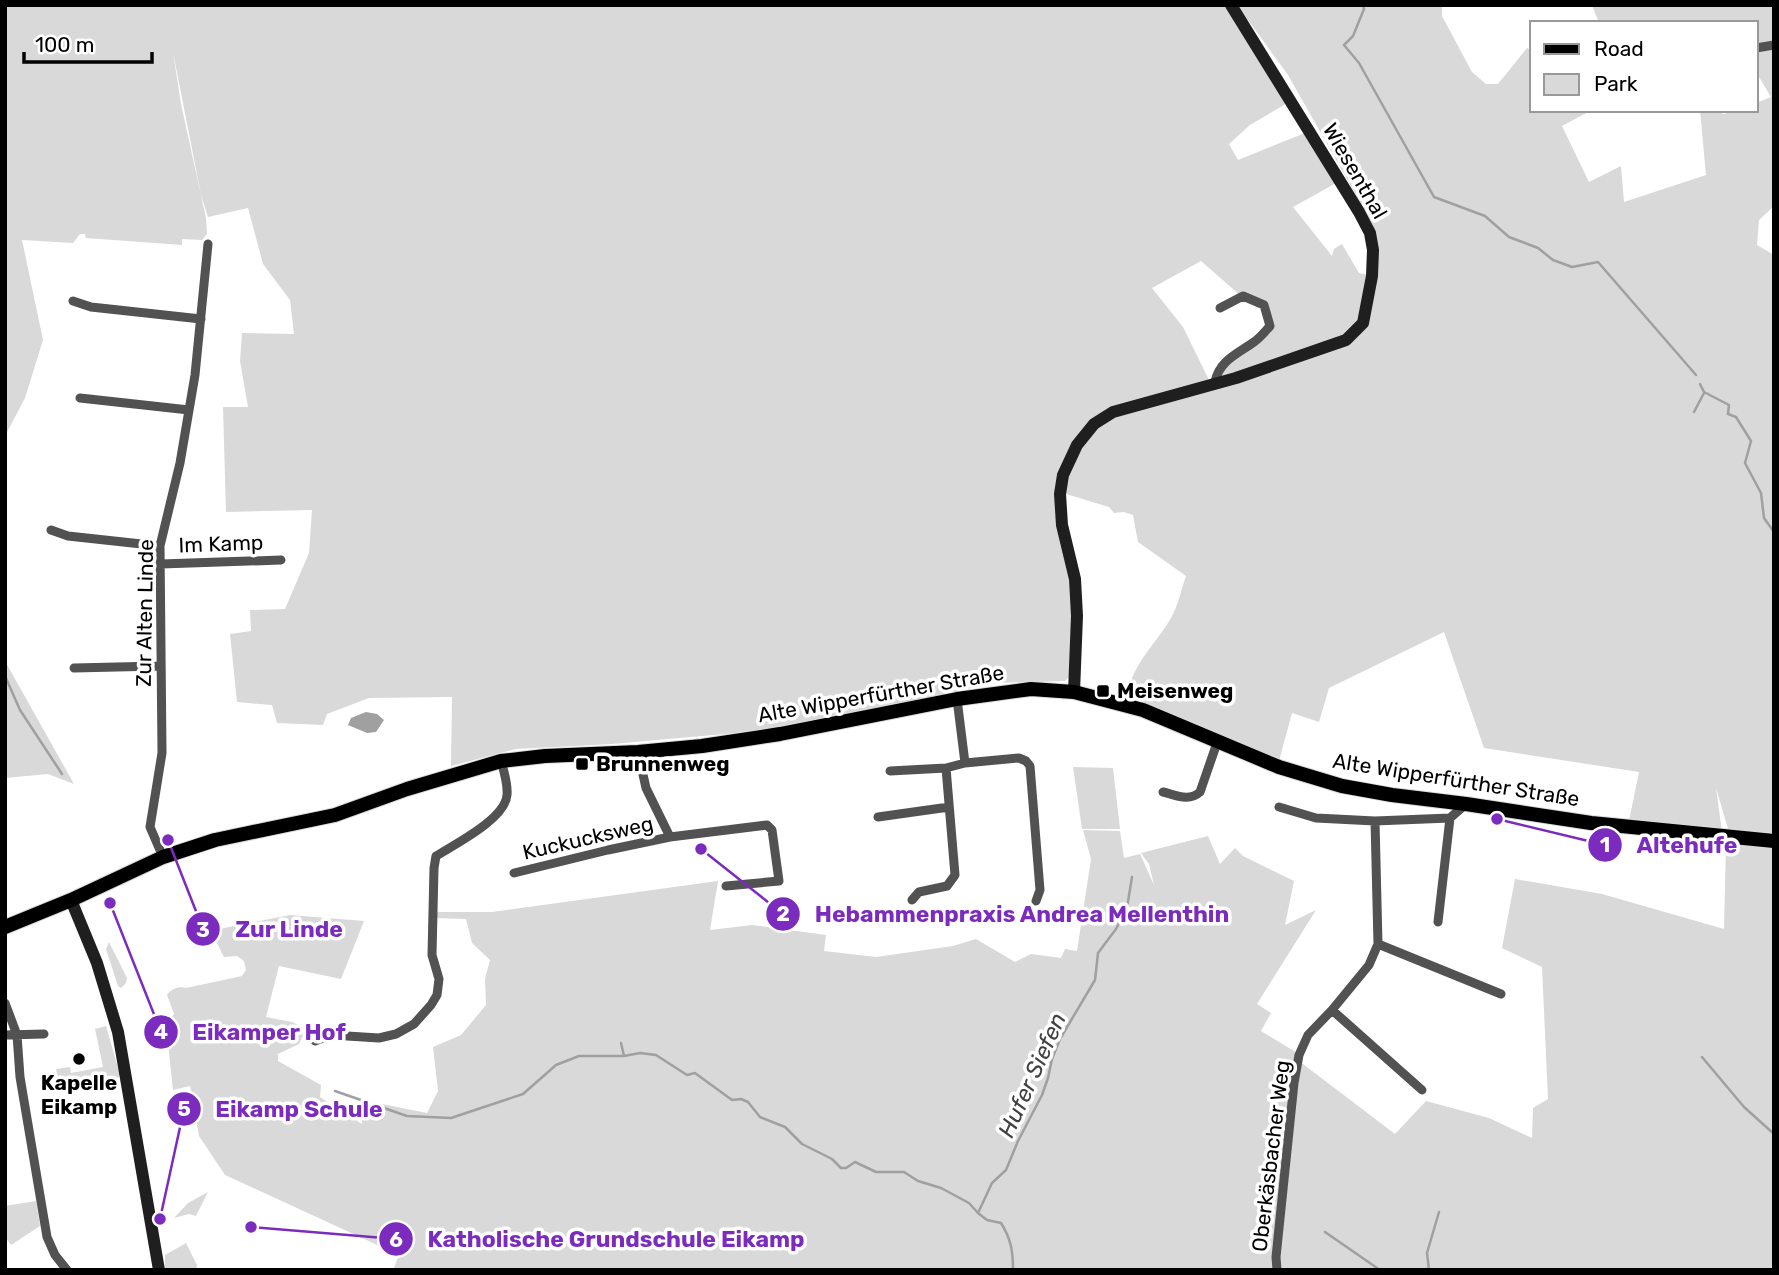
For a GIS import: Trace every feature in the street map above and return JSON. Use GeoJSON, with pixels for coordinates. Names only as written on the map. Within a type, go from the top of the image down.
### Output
{"type":"FeatureCollection","features":[{"type":"Feature","properties":{"kind":"main road","name":"Alte Wipperfürther Straße"},"geometry":{"type":"LineString","coordinates":[[5,927],[163,857],[215,840],[335,815],[407,789],[501,761],[702,746],[780,734],[957,699],[1031,689],[1074,692],[1143,710],[1279,767],[1324,781],[1392,795],[1640,829],[1774,841]]}},
{"type":"Feature","properties":{"kind":"street","name":"Wiesenthal"},"geometry":{"type":"LineString","coordinates":[[1074,692],[1077,604],[1075,579],[1062,524],[1060,503],[1063,475],[1077,445],[1094,424],[1113,412],[1346,340],[1363,323],[1372,275],[1373,250],[1370,233],[1231,5]]}},
{"type":"Feature","properties":{"kind":"street","name":"Zur Alten Linde"},"geometry":{"type":"LineString","coordinates":[[163,857],[150,827],[162,753],[160,546],[180,463],[189,410],[208,244]]}},
{"type":"Feature","properties":{"kind":"street"},"geometry":{"type":"LineString","coordinates":[[1215,382],[1217,372],[1230,357],[1257,340],[1270,326],[1264,306],[1243,296],[1220,308]]}},
{"type":"Feature","properties":{"kind":"street"},"geometry":{"type":"LineString","coordinates":[[73,301],[91,307],[201,319]]}},
{"type":"Feature","properties":{"kind":"street"},"geometry":{"type":"LineString","coordinates":[[80,398],[189,410]]}},
{"type":"Feature","properties":{"kind":"street"},"geometry":{"type":"LineString","coordinates":[[51,530],[68,536],[160,546]]}},
{"type":"Feature","properties":{"kind":"street","name":"Im Kamp"},"geometry":{"type":"LineString","coordinates":[[161,564],[281,560]]}},
{"type":"Feature","properties":{"kind":"street"},"geometry":{"type":"LineString","coordinates":[[74,668],[160,666]]}},
{"type":"Feature","properties":{"kind":"street"},"geometry":{"type":"LineString","coordinates":[[957,699],[965,763]]}},
{"type":"Feature","properties":{"kind":"street"},"geometry":{"type":"LineString","coordinates":[[1163,792],[1187,798],[1195,797],[1200,792],[1219,740]]}},
{"type":"Feature","properties":{"kind":"street"},"geometry":{"type":"LineString","coordinates":[[638,752],[646,788],[670,837]]}},
{"type":"Feature","properties":{"kind":"street"},"geometry":{"type":"LineString","coordinates":[[890,771],[946,768],[965,763],[1019,758],[1027,761],[1030,766],[1040,890],[1036,901]]}},
{"type":"Feature","properties":{"kind":"street"},"geometry":{"type":"LineString","coordinates":[[315,1041],[331,1035],[379,1038],[396,1034],[414,1024],[432,1005],[437,995],[439,979],[432,955],[436,856],[489,821],[502,809],[507,795],[501,761]]}},
{"type":"Feature","properties":{"kind":"street"},"geometry":{"type":"LineString","coordinates":[[912,900],[919,892],[947,886],[955,875],[946,768]]}},
{"type":"Feature","properties":{"kind":"street"},"geometry":{"type":"LineString","coordinates":[[1279,807],[1317,818],[1376,821],[1450,818],[1466,804]]}},
{"type":"Feature","properties":{"kind":"street"},"geometry":{"type":"LineString","coordinates":[[878,817],[949,807]]}},
{"type":"Feature","properties":{"kind":"street"},"geometry":{"type":"LineString","coordinates":[[1438,922],[1450,818]]}},
{"type":"Feature","properties":{"kind":"street","name":"Oberkäsbacher Weg"},"geometry":{"type":"LineString","coordinates":[[1277,1270],[1277,1246],[1298,1060],[1308,1035],[1369,965],[1378,944],[1376,821]]}},
{"type":"Feature","properties":{"kind":"street","name":"Kuckucksweg"},"geometry":{"type":"LineString","coordinates":[[514,873],[670,837],[766,825],[772,830],[779,881],[726,886]]}},
{"type":"Feature","properties":{"kind":"street"},"geometry":{"type":"LineString","coordinates":[[71,900],[97,963],[118,1032],[159,1270]]}},
{"type":"Feature","properties":{"kind":"street"},"geometry":{"type":"LineString","coordinates":[[1378,944],[1502,993]]}},
{"type":"Feature","properties":{"kind":"street"},"geometry":{"type":"LineString","coordinates":[[5,1003],[17,1035],[22,1089],[46,1232],[55,1255],[67,1270]]}},
{"type":"Feature","properties":{"kind":"street"},"geometry":{"type":"LineString","coordinates":[[1332,1010],[1422,1090]]}},
{"type":"Feature","properties":{"kind":"street"},"geometry":{"type":"LineString","coordinates":[[5,1035],[44,1034]]}},
{"type":"Feature","properties":{"kind":"green space"},"geometry":{"type":"Polygon","coordinates":[[[5,5],[1227,5],[1289,102],[1250,125],[1229,144],[1238,160],[1305,133],[1338,182],[1293,207],[1332,256],[1334,249],[1342,244],[1359,273],[1374,276],[1378,251],[1373,225],[1288,75],[1248,20],[1240,19],[1233,5],[1442,5],[1442,16],[1472,72],[1486,84],[1498,84],[1527,48],[1530,49],[1530,112],[1588,112],[1562,126],[1589,182],[1621,166],[1624,202],[1706,175],[1700,112],[1758,112],[1758,102],[1771,97],[1758,75],[1758,51],[1774,48],[1774,206],[1759,220],[1757,245],[1774,255],[1774,835],[1729,832],[1716,788],[1722,832],[1629,821],[1639,772],[1484,748],[1444,632],[1329,688],[1319,722],[1292,713],[1279,761],[1164,712],[1128,700],[1137,667],[1171,618],[1186,576],[1138,542],[1133,515],[1114,513],[1109,507],[1063,493],[1074,457],[1097,426],[1137,407],[1216,383],[1226,364],[1272,327],[1264,304],[1241,296],[1201,261],[1152,288],[1183,327],[1209,380],[1111,409],[1090,423],[1072,445],[1058,474],[1055,495],[1058,525],[1071,579],[1075,616],[1071,675],[1065,681],[996,683],[769,730],[612,744],[516,749],[451,766],[452,697],[369,698],[327,714],[323,725],[277,723],[272,705],[237,702],[230,634],[251,631],[250,610],[285,609],[309,553],[312,510],[226,512],[223,407],[248,407],[240,361],[242,333],[294,334],[290,300],[263,264],[248,208],[208,217],[201,195],[173,52],[207,234],[202,240],[182,239],[182,245],[86,238],[85,234],[80,234],[73,243],[22,240],[43,340],[25,398],[5,436],[5,5]]]}},
{"type":"Feature","properties":{"kind":"green space"},"geometry":{"type":"Polygon","coordinates":[[[1592,5],[1774,5],[1774,45],[1758,48],[1758,21],[1598,21],[1592,5]]]}},
{"type":"Feature","properties":{"kind":"green space"},"geometry":{"type":"Polygon","coordinates":[[[5,661],[74,784],[48,774],[5,778],[5,661]]]}},
{"type":"Feature","properties":{"kind":"green space"},"geometry":{"type":"Polygon","coordinates":[[[1073,767],[1113,768],[1120,829],[1082,829],[1073,767]]]}},
{"type":"Feature","properties":{"kind":"green space"},"geometry":{"type":"Polygon","coordinates":[[[1083,830],[1120,831],[1124,858],[1140,854],[1154,885],[1149,864],[1141,853],[1208,836],[1220,864],[1235,848],[1243,856],[1294,881],[1285,925],[1316,910],[1257,1004],[1271,1013],[1261,1031],[1299,1054],[1299,1061],[1395,1134],[1426,1101],[1489,1118],[1532,1138],[1533,1108],[1548,1099],[1542,967],[1502,948],[1515,879],[1602,894],[1724,929],[1726,844],[1774,847],[1774,1270],[393,1270],[399,1255],[225,1175],[199,1136],[190,1086],[173,1090],[166,1025],[174,1014],[167,995],[176,988],[242,976],[246,970],[244,961],[237,956],[224,957],[215,939],[219,929],[290,915],[364,921],[341,979],[279,966],[266,1017],[292,1022],[306,1029],[299,1044],[278,1054],[278,1061],[321,1085],[320,1097],[362,1124],[362,1100],[427,1113],[438,1091],[433,1047],[461,1035],[486,1005],[485,979],[490,960],[472,943],[466,919],[434,918],[434,912],[492,912],[718,881],[710,930],[752,925],[826,935],[824,951],[876,957],[953,946],[976,939],[1015,962],[1031,954],[1061,958],[1065,949],[1077,951],[1091,859],[1083,830]]]}},
{"type":"Feature","properties":{"kind":"green space"},"geometry":{"type":"Polygon","coordinates":[[[109,942],[127,978],[121,988],[106,949],[109,942]]]}},
{"type":"Feature","properties":{"kind":"green space"},"geometry":{"type":"Polygon","coordinates":[[[106,1026],[120,1075],[114,1082],[66,1091],[60,1089],[56,1069],[70,1067],[71,1073],[103,1067],[95,1029],[106,1026]]]}},
{"type":"Feature","properties":{"kind":"green space"},"geometry":{"type":"Polygon","coordinates":[[[208,1192],[196,1216],[189,1214],[174,1218],[188,1203],[208,1192]]]}},
{"type":"Feature","properties":{"kind":"green space"},"geometry":{"type":"Polygon","coordinates":[[[36,1201],[40,1226],[11,1245],[5,1237],[5,1206],[36,1201]]]}},
{"type":"Feature","properties":{"kind":"green space"},"geometry":{"type":"Polygon","coordinates":[[[186,1243],[197,1265],[196,1270],[165,1270],[165,1255],[186,1243]]]}},
{"type":"Feature","properties":{"kind":"shaded area"},"geometry":{"type":"Polygon","coordinates":[[[366,712],[377,714],[384,720],[376,732],[367,733],[348,725],[351,718],[366,712]]]}},
{"type":"Feature","properties":{"kind":"waterway"},"geometry":{"type":"LineString","coordinates":[[1363,5],[1364,9],[1353,36],[1344,45],[1359,63],[1434,197],[1485,216],[1509,237],[1538,248],[1553,260],[1572,267],[1598,262],[1696,375]]}},
{"type":"Feature","properties":{"kind":"waterway"},"geometry":{"type":"LineString","coordinates":[[1700,384],[1704,392],[1729,405],[1728,414],[1736,417],[1751,441],[1745,463],[1761,493],[1764,518],[1774,532]]}},
{"type":"Feature","properties":{"kind":"waterway"},"geometry":{"type":"LineString","coordinates":[[1694,412],[1704,393]]}},
{"type":"Feature","properties":{"kind":"waterway"},"geometry":{"type":"LineString","coordinates":[[5,676],[20,710],[62,774]]}},
{"type":"Feature","properties":{"kind":"waterway","name":"Hufer Siefen"},"geometry":{"type":"LineString","coordinates":[[1013,1270],[1011,1245],[1001,1223],[987,1220],[978,1213],[992,1183],[1006,1170],[1042,1095],[1060,1039],[1095,980],[1098,953],[1116,929],[1127,908],[1132,877]]}},
{"type":"Feature","properties":{"kind":"waterway"},"geometry":{"type":"LineString","coordinates":[[621,1043],[624,1056]]}},
{"type":"Feature","properties":{"kind":"waterway"},"geometry":{"type":"LineString","coordinates":[[335,1091],[407,1116],[451,1118],[523,1094],[556,1065],[579,1056],[624,1056],[640,1053],[656,1055],[687,1075],[695,1073],[732,1100],[741,1099],[748,1102],[760,1117],[785,1127],[802,1144],[832,1159],[841,1168],[855,1162],[876,1172],[904,1172],[969,1203],[978,1213]]}},
{"type":"Feature","properties":{"kind":"waterway"},"geometry":{"type":"LineString","coordinates":[[1702,1057],[1744,1107],[1774,1134]]}},
{"type":"Feature","properties":{"kind":"waterway"},"geometry":{"type":"LineString","coordinates":[[1429,1270],[1427,1253],[1439,1212]]}},
{"type":"Feature","properties":{"kind":"waterway"},"geometry":{"type":"LineString","coordinates":[[1325,1232],[1380,1270]]}},
{"type":"Feature","properties":{"kind":"place","name":"Meisenweg"},"geometry":{"type":"Point","coordinates":[1103,691]}},
{"type":"Feature","properties":{"kind":"place","name":"Brunnenweg"},"geometry":{"type":"Point","coordinates":[582,764]}},
{"type":"Feature","properties":{"kind":"place","name":"Altehufe"},"geometry":{"type":"Point","coordinates":[1497,819]}},
{"type":"Feature","properties":{"kind":"place","name":"Zur Linde"},"geometry":{"type":"Point","coordinates":[168,840]}},
{"type":"Feature","properties":{"kind":"place","name":"Hebammenpraxis Andrea Mellenthin"},"geometry":{"type":"Point","coordinates":[701,849]}},
{"type":"Feature","properties":{"kind":"place","name":"Eikamper Hof"},"geometry":{"type":"Point","coordinates":[110,903]}},
{"type":"Feature","properties":{"kind":"place","name":"Kapelle Eikamp"},"geometry":{"type":"Point","coordinates":[79,1059]}},
{"type":"Feature","properties":{"kind":"place","name":"Eikamp Schule"},"geometry":{"type":"Point","coordinates":[160,1219]}},
{"type":"Feature","properties":{"kind":"place","name":"Katholische Grundschule Eikamp"},"geometry":{"type":"Point","coordinates":[251,1227]}}]}
